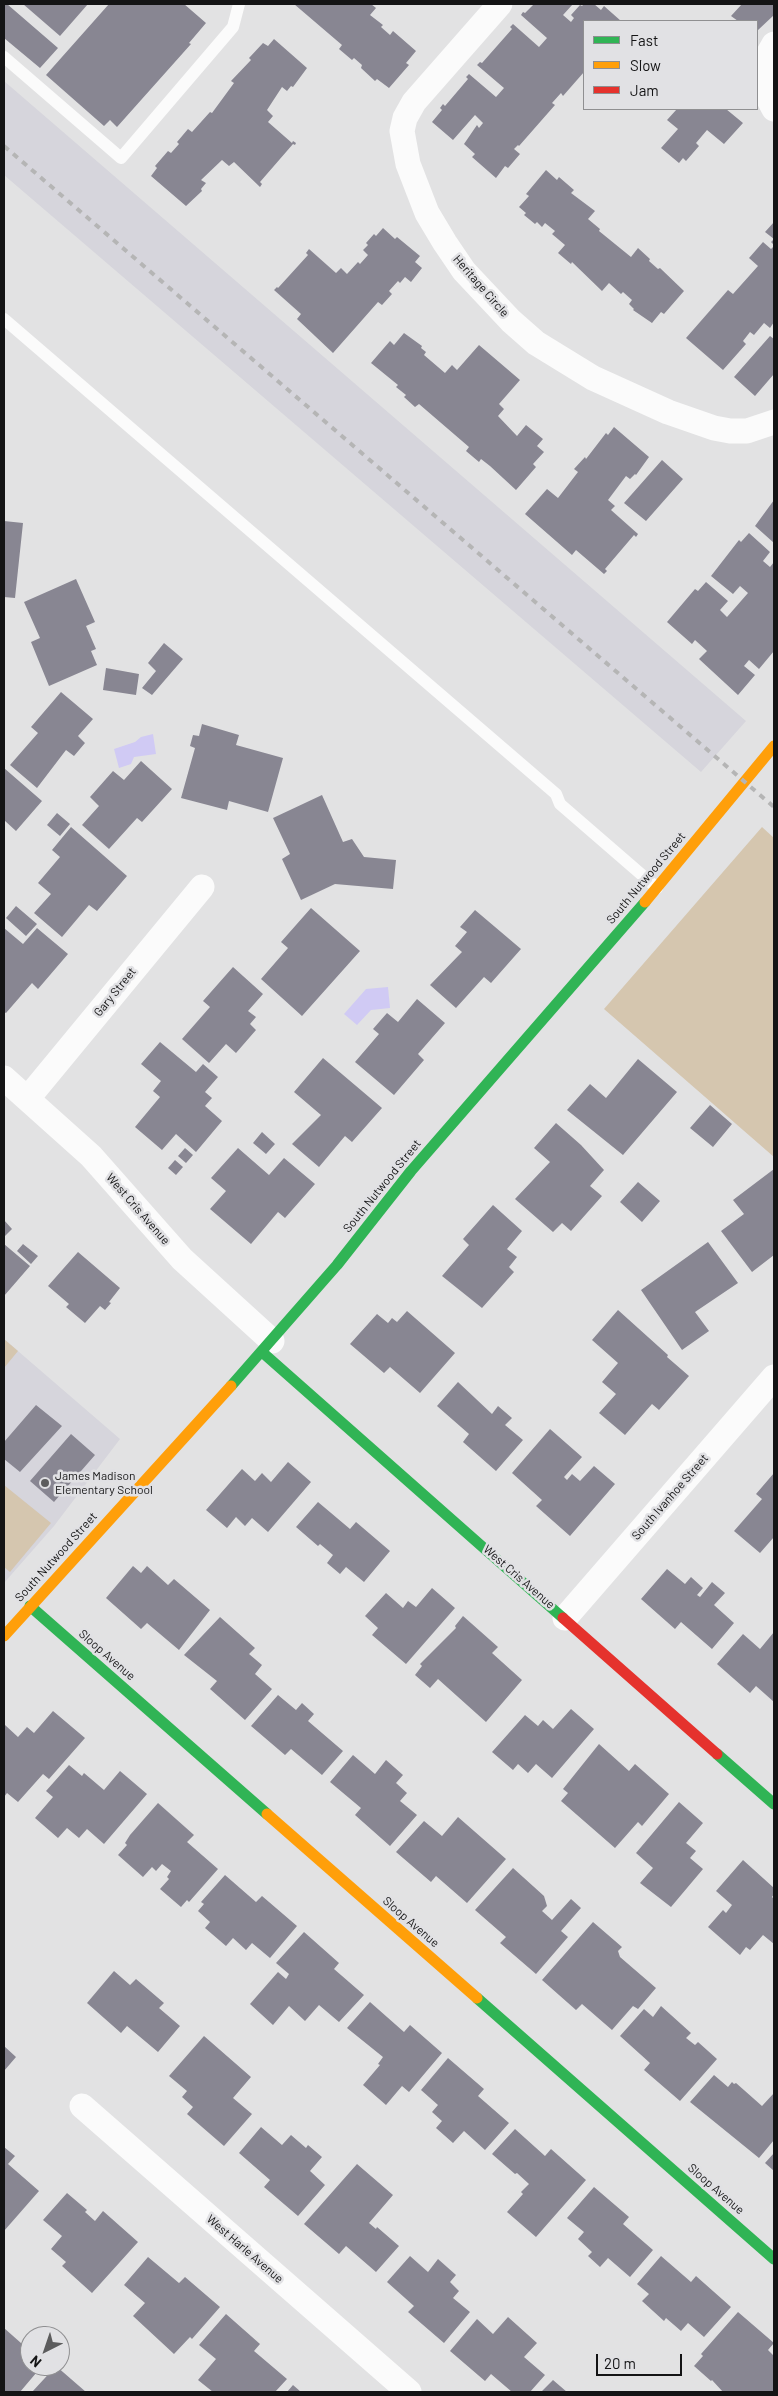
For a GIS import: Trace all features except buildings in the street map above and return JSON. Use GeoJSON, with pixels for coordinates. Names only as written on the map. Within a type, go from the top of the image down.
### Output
{"type":"FeatureCollection","features":[{"type":"Feature","properties":{"kind":"street","name":"Heritage Circle"},"geometry":{"type":"LineString","coordinates":[[500,4],[414,102],[402,132],[408,164],[427,213],[445,243],[470,277],[511,321],[536,343],[593,378],[668,412],[730,432],[747,431],[774,422]]}},
{"type":"Feature","properties":{"kind":"street"},"geometry":{"type":"LineString","coordinates":[[774,44],[766,58],[764,81],[767,96],[774,109]]}},
{"type":"Feature","properties":{"kind":"street","name":"South Nutwood Street"},"geometry":{"type":"LineString","coordinates":[[4,1636],[267,1347],[411,1172],[657,888],[774,746]]}},
{"type":"Feature","properties":{"kind":"street","name":"Gary Street"},"geometry":{"type":"LineString","coordinates":[[28,1098],[202,887]]}},
{"type":"Feature","properties":{"kind":"street","name":"West Cris Avenue"},"geometry":{"type":"LineString","coordinates":[[4,1078],[91,1156],[182,1259],[267,1347],[565,1618],[774,1804]]}},
{"type":"Feature","properties":{"kind":"street","name":"South Ivanhoe Street"},"geometry":{"type":"LineString","coordinates":[[565,1618],[774,1377]]}},
{"type":"Feature","properties":{"kind":"street","name":"Sloop Avenue"},"geometry":{"type":"LineString","coordinates":[[30,1606],[774,2259]]}},
{"type":"Feature","properties":{"kind":"street","name":"West Harle Avenue"},"geometry":{"type":"LineString","coordinates":[[82,2106],[409,2392]]}},
{"type":"Feature","properties":{"kind":"lane"},"geometry":{"type":"LineString","coordinates":[[4,57],[121,158],[232,27],[239,4]]}},
{"type":"Feature","properties":{"kind":"lane"},"geometry":{"type":"LineString","coordinates":[[4,319],[556,794],[560,804],[657,888]]}},
{"type":"Feature","properties":{"kind":"shaded area"},"geometry":{"type":"Polygon","coordinates":[[[4,81],[746,721],[701,772],[4,175],[4,81]]]}},
{"type":"Feature","properties":{"kind":"shaded area"},"geometry":{"type":"Polygon","coordinates":[[[153,734],[156,754],[134,757],[131,764],[119,768],[114,749],[135,742],[141,737],[153,734]]]}},
{"type":"Feature","properties":{"kind":"shaded area"},"geometry":{"type":"Polygon","coordinates":[[[762,827],[774,838],[774,1157],[604,1009],[762,827]]]}},
{"type":"Feature","properties":{"kind":"shaded area"},"geometry":{"type":"Polygon","coordinates":[[[388,987],[390,1008],[371,1010],[357,1025],[344,1014],[366,989],[388,987]]]}},
{"type":"Feature","properties":{"kind":"shaded area","name":"James Madison Elementary School"},"geometry":{"type":"Polygon","coordinates":[[[4,1339],[120,1439],[54,1526],[4,1583],[4,1339]]]}},
{"type":"Feature","properties":{"kind":"shaded area"},"geometry":{"type":"Polygon","coordinates":[[[4,1339],[18,1351],[4,1368],[4,1339]]]}},
{"type":"Feature","properties":{"kind":"shaded area"},"geometry":{"type":"Polygon","coordinates":[[[4,1485],[51,1523],[10,1572],[4,1567],[4,1485]]]}},
{"type":"Feature","properties":{"kind":"railway"},"geometry":{"type":"LineString","coordinates":[[4,146],[774,807]]}},
{"type":"Feature","properties":{"kind":"traffic: fast"},"geometry":{"type":"LineString","coordinates":[[231,1386],[337,1265],[411,1171],[645,902]]}},
{"type":"Feature","properties":{"kind":"traffic: fast"},"geometry":{"type":"LineString","coordinates":[[262,1352],[563,1618]]}},
{"type":"Feature","properties":{"kind":"traffic: fast"},"geometry":{"type":"LineString","coordinates":[[30,1606],[267,1814]]}},
{"type":"Feature","properties":{"kind":"traffic: fast"},"geometry":{"type":"LineString","coordinates":[[717,1754],[774,1804]]}},
{"type":"Feature","properties":{"kind":"traffic: fast"},"geometry":{"type":"LineString","coordinates":[[477,1998],[774,2259]]}},
{"type":"Feature","properties":{"kind":"traffic: slow"},"geometry":{"type":"LineString","coordinates":[[645,902],[774,746]]}},
{"type":"Feature","properties":{"kind":"traffic: slow"},"geometry":{"type":"LineString","coordinates":[[4,1636],[231,1386]]}},
{"type":"Feature","properties":{"kind":"traffic: slow"},"geometry":{"type":"LineString","coordinates":[[267,1814],[477,1998]]}},
{"type":"Feature","properties":{"kind":"traffic: jam"},"geometry":{"type":"LineString","coordinates":[[563,1618],[717,1754]]}},
{"type":"Feature","properties":{"kind":"place","name":"James Madison Elementary School"},"geometry":{"type":"Point","coordinates":[45,1483]}}]}
